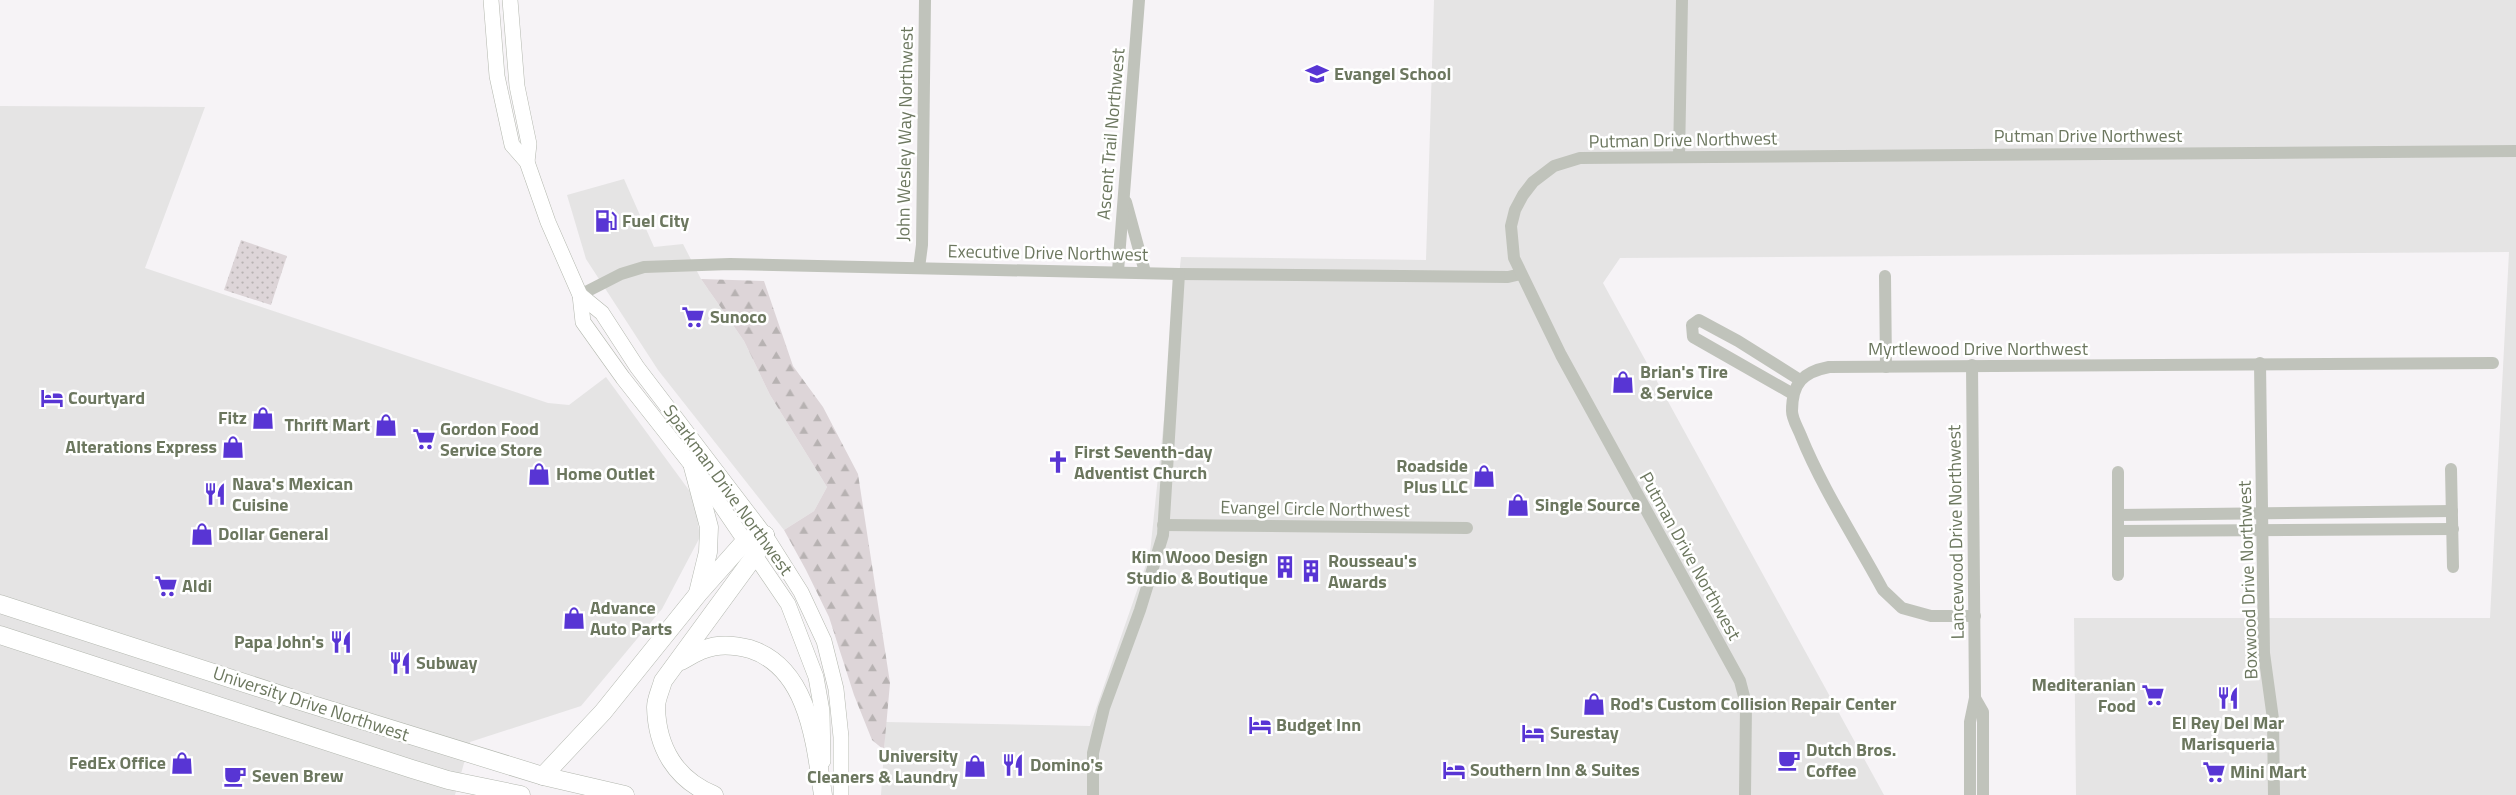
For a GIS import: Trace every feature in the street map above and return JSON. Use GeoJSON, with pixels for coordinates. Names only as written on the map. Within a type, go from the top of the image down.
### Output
{"type":"FeatureCollection","features":[{"type":"Feature","properties":{"kind":"highway"},"geometry":{"type":"LineString","coordinates":[[693,467],[710,528],[708,552],[698,594]]}},
{"type":"Feature","properties":{"kind":"highway"},"geometry":{"type":"LineString","coordinates":[[543,776],[603,712],[698,594],[765,536]]}},
{"type":"Feature","properties":{"kind":"highway"},"geometry":{"type":"LineString","coordinates":[[714,795],[700,790],[681,774],[666,756],[656,706],[663,681],[678,662],[751,547]]}},
{"type":"Feature","properties":{"kind":"highway","name":"University Drive Northwest"},"geometry":{"type":"LineString","coordinates":[[0,604],[287,697],[543,776],[625,795]]}},
{"type":"Feature","properties":{"kind":"highway","name":"University Drive Northwest"},"geometry":{"type":"LineString","coordinates":[[0,635],[448,780],[521,795]]}},
{"type":"Feature","properties":{"kind":"highway"},"geometry":{"type":"LineString","coordinates":[[678,662],[706,648],[733,644],[758,652],[778,666],[792,683],[805,708],[814,739],[823,795]]}},
{"type":"Feature","properties":{"kind":"highway"},"geometry":{"type":"LineString","coordinates":[[448,780],[473,795]]}},
{"type":"Feature","properties":{"kind":"main road","name":"Sparkman Drive Northwest"},"geometry":{"type":"LineString","coordinates":[[491,0],[497,76],[512,145],[527,162],[552,231],[580,295],[583,322],[693,467],[751,547],[788,604],[816,677],[822,711],[823,795]]}},
{"type":"Feature","properties":{"kind":"main road","name":"Sparkman Drive Northwest"},"geometry":{"type":"LineString","coordinates":[[510,0],[517,86],[529,144],[527,162]]}},
{"type":"Feature","properties":{"kind":"main road","name":"Sparkman Drive Northwest"},"geometry":{"type":"LineString","coordinates":[[580,295],[602,313],[637,367],[765,536],[801,592],[824,641],[836,689],[841,737],[841,795]]}},
{"type":"Feature","properties":{"kind":"street","name":"John Wesley Way Northwest"},"geometry":{"type":"LineString","coordinates":[[919,268],[922,245],[925,0]]}},
{"type":"Feature","properties":{"kind":"street","name":"Ascent Trail Northwest"},"geometry":{"type":"LineString","coordinates":[[1118,271],[1139,0]]}},
{"type":"Feature","properties":{"kind":"street"},"geometry":{"type":"LineString","coordinates":[[1679,157],[1682,0]]}},
{"type":"Feature","properties":{"kind":"street","name":"Putman Drive Northwest"},"geometry":{"type":"LineString","coordinates":[[1745,795],[1746,704],[1740,681],[1622,470],[1521,274],[1511,242],[1511,226],[1517,204],[1533,182],[1554,166],[1580,158],[2516,151]]}},
{"type":"Feature","properties":{"kind":"street"},"geometry":{"type":"LineString","coordinates":[[1124,195],[1145,272]]}},
{"type":"Feature","properties":{"kind":"street","name":"Executive Drive Northwest"},"geometry":{"type":"LineString","coordinates":[[580,295],[621,274],[644,267],[730,264],[1118,271],[1179,274],[1508,278],[1521,274]]}},
{"type":"Feature","properties":{"kind":"street"},"geometry":{"type":"LineString","coordinates":[[1092,795],[1091,776],[1095,742],[1104,708],[1156,563],[1163,525],[1179,274]]}},
{"type":"Feature","properties":{"kind":"street"},"geometry":{"type":"LineString","coordinates":[[1885,276],[1886,367]]}},
{"type":"Feature","properties":{"kind":"street"},"geometry":{"type":"LineString","coordinates":[[1793,394],[1693,337],[1692,325],[1699,320],[1738,341],[1800,380],[1793,394],[1792,413],[1806,450],[1883,590],[1902,608],[1930,616],[1975,616]]}},
{"type":"Feature","properties":{"kind":"street","name":"Boxwood Drive Northwest"},"geometry":{"type":"LineString","coordinates":[[2260,363],[2264,653],[2273,719],[2274,795]]}},
{"type":"Feature","properties":{"kind":"street","name":"Myrtlewood Drive Northwest"},"geometry":{"type":"LineString","coordinates":[[1800,380],[1811,371],[1829,367],[2494,363]]}},
{"type":"Feature","properties":{"kind":"street","name":"Lancewood Drive Northwest"},"geometry":{"type":"LineString","coordinates":[[1970,795],[1970,722],[1975,698],[1972,365]]}},
{"type":"Feature","properties":{"kind":"street"},"geometry":{"type":"LineString","coordinates":[[2451,469],[2452,567]]}},
{"type":"Feature","properties":{"kind":"street"},"geometry":{"type":"LineString","coordinates":[[2118,472],[2118,575]]}},
{"type":"Feature","properties":{"kind":"street"},"geometry":{"type":"LineString","coordinates":[[2118,515],[2452,511]]}},
{"type":"Feature","properties":{"kind":"street","name":"Evangel Circle Northwest"},"geometry":{"type":"LineString","coordinates":[[1163,525],[1467,528]]}},
{"type":"Feature","properties":{"kind":"street"},"geometry":{"type":"LineString","coordinates":[[2118,531],[2452,529]]}},
{"type":"Feature","properties":{"kind":"street","name":"Lancewood Drive Northwest"},"geometry":{"type":"LineString","coordinates":[[1975,698],[1983,712],[1983,795]]}},
{"type":"Feature","properties":{"kind":"shaded area"},"geometry":{"type":"Polygon","coordinates":[[[1434,0],[2516,0],[2516,795],[2076,795],[2074,618],[2490,618],[2509,252],[1620,258],[1603,283],[1884,795],[881,795],[886,722],[1090,726],[1150,553],[1181,257],[1426,260],[1434,0]]]}},
{"type":"Feature","properties":{"kind":"shaded area"},"geometry":{"type":"Polygon","coordinates":[[[0,106],[205,107],[145,268],[548,403],[569,405],[606,377],[694,497],[700,537],[662,609],[581,706],[470,742],[455,795],[0,795],[0,106]]]}},
{"type":"Feature","properties":{"kind":"shaded area"},"geometry":{"type":"Polygon","coordinates":[[[624,179],[654,247],[683,244],[701,279],[744,341],[770,395],[827,487],[814,511],[784,530],[658,370],[586,259],[567,195],[624,179]]]}},
{"type":"Feature","properties":{"kind":"green space"},"geometry":{"type":"Polygon","coordinates":[[[241,240],[287,256],[271,305],[224,290],[241,240]]]}},
{"type":"Feature","properties":{"kind":"green space"},"geometry":{"type":"Polygon","coordinates":[[[701,279],[764,281],[793,366],[823,407],[858,474],[890,683],[884,750],[872,740],[854,695],[829,617],[784,530],[814,511],[827,487],[770,395],[744,341],[701,279]]]}},
{"type":"Feature","properties":{"kind":"place","name":"Evangel School"},"geometry":{"type":"Point","coordinates":[1317,74]}},
{"type":"Feature","properties":{"kind":"place","name":"Fuel City"},"geometry":{"type":"Point","coordinates":[606,221]}},
{"type":"Feature","properties":{"kind":"place","name":"Sunoco"},"geometry":{"type":"Point","coordinates":[693,317]}},
{"type":"Feature","properties":{"kind":"place","name":"Brian's Tire & Service"},"geometry":{"type":"Point","coordinates":[1623,382]}},
{"type":"Feature","properties":{"kind":"place","name":"Courtyard"},"geometry":{"type":"Point","coordinates":[52,398]}},
{"type":"Feature","properties":{"kind":"place","name":"Fitz"},"geometry":{"type":"Point","coordinates":[263,418]}},
{"type":"Feature","properties":{"kind":"place","name":"Thrift Mart"},"geometry":{"type":"Point","coordinates":[386,425]}},
{"type":"Feature","properties":{"kind":"place","name":"Gordon Food Service Store"},"geometry":{"type":"Point","coordinates":[424,439]}},
{"type":"Feature","properties":{"kind":"place","name":"Alterations Express"},"geometry":{"type":"Point","coordinates":[233,447]}},
{"type":"Feature","properties":{"kind":"place","name":"First Seventh-day Adventist Church"},"geometry":{"type":"Point","coordinates":[1058,462]}},
{"type":"Feature","properties":{"kind":"place","name":"Home Outlet"},"geometry":{"type":"Point","coordinates":[539,474]}},
{"type":"Feature","properties":{"kind":"place","name":"Roadside Plus LLC"},"geometry":{"type":"Point","coordinates":[1484,476]}},
{"type":"Feature","properties":{"kind":"place","name":"Nava's Mexican Cuisine"},"geometry":{"type":"Point","coordinates":[215,494]}},
{"type":"Feature","properties":{"kind":"place","name":"Single Source"},"geometry":{"type":"Point","coordinates":[1518,505]}},
{"type":"Feature","properties":{"kind":"place","name":"Dollar General"},"geometry":{"type":"Point","coordinates":[202,534]}},
{"type":"Feature","properties":{"kind":"place","name":"Kim Wooo Design Studio & Boutique"},"geometry":{"type":"Point","coordinates":[1285,567]}},
{"type":"Feature","properties":{"kind":"place","name":"Rousseau's Awards"},"geometry":{"type":"Point","coordinates":[1311,571]}},
{"type":"Feature","properties":{"kind":"place","name":"Aldi"},"geometry":{"type":"Point","coordinates":[166,586]}},
{"type":"Feature","properties":{"kind":"place","name":"Advance Auto Parts"},"geometry":{"type":"Point","coordinates":[574,618]}},
{"type":"Feature","properties":{"kind":"place","name":"Papa John's"},"geometry":{"type":"Point","coordinates":[341,642]}},
{"type":"Feature","properties":{"kind":"place","name":"Subway"},"geometry":{"type":"Point","coordinates":[400,663]}},
{"type":"Feature","properties":{"kind":"place","name":"Mediteranian Food"},"geometry":{"type":"Point","coordinates":[2153,695]}},
{"type":"Feature","properties":{"kind":"place","name":"El Rey Del Mar Marisqueria"},"geometry":{"type":"Point","coordinates":[2228,698]}},
{"type":"Feature","properties":{"kind":"place","name":"Rod's Custom Collision Repair Center"},"geometry":{"type":"Point","coordinates":[1594,704]}},
{"type":"Feature","properties":{"kind":"place","name":"Budget Inn"},"geometry":{"type":"Point","coordinates":[1260,725]}},
{"type":"Feature","properties":{"kind":"place","name":"Surestay"},"geometry":{"type":"Point","coordinates":[1533,733]}},
{"type":"Feature","properties":{"kind":"place","name":"Dutch Bros. Coffee"},"geometry":{"type":"Point","coordinates":[1789,760]}},
{"type":"Feature","properties":{"kind":"place","name":"FedEx Office"},"geometry":{"type":"Point","coordinates":[182,763]}},
{"type":"Feature","properties":{"kind":"place","name":"Domino's"},"geometry":{"type":"Point","coordinates":[1013,765]}},
{"type":"Feature","properties":{"kind":"place","name":"University Cleaners & Laundry"},"geometry":{"type":"Point","coordinates":[975,766]}},
{"type":"Feature","properties":{"kind":"place","name":"Southern Inn & Suites"},"geometry":{"type":"Point","coordinates":[1454,770]}},
{"type":"Feature","properties":{"kind":"place","name":"Mini Mart"},"geometry":{"type":"Point","coordinates":[2214,772]}},
{"type":"Feature","properties":{"kind":"place","name":"Seven Brew"},"geometry":{"type":"Point","coordinates":[235,776]}}]}
